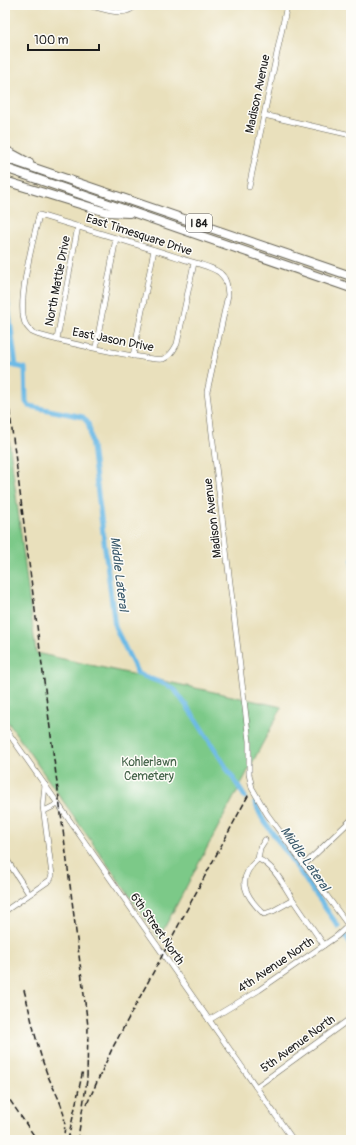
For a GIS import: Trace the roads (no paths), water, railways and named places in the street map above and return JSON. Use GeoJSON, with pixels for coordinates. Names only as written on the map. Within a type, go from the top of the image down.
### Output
{"type":"FeatureCollection","features":[{"type":"Feature","properties":{"kind":"highway"},"geometry":{"type":"LineString","coordinates":[[5,150],[46,172]]}},
{"type":"Feature","properties":{"kind":"highway","name":"I 84"},"geometry":{"type":"LineString","coordinates":[[5,158],[351,276]]}},
{"type":"Feature","properties":{"kind":"highway","name":"I 84"},"geometry":{"type":"LineString","coordinates":[[5,168],[351,288]]}},
{"type":"Feature","properties":{"kind":"highway"},"geometry":{"type":"LineString","coordinates":[[5,181],[106,212],[138,213]]}},
{"type":"Feature","properties":{"kind":"street"},"geometry":{"type":"LineString","coordinates":[[88,5],[125,12],[131,11],[136,5]]}},
{"type":"Feature","properties":{"kind":"street","name":"Madison Avenue"},"geometry":{"type":"LineString","coordinates":[[249,187],[287,5]]}},
{"type":"Feature","properties":{"kind":"street"},"geometry":{"type":"LineString","coordinates":[[264,115],[351,135]]}},
{"type":"Feature","properties":{"kind":"street","name":"East Timesquare Drive"},"geometry":{"type":"LineString","coordinates":[[24,317],[23,299],[39,215],[78,226],[220,272],[227,282]]}},
{"type":"Feature","properties":{"kind":"street","name":"North Mattie Drive"},"geometry":{"type":"LineString","coordinates":[[57,339],[78,226]]}},
{"type":"Feature","properties":{"kind":"street"},"geometry":{"type":"LineString","coordinates":[[96,347],[116,238]]}},
{"type":"Feature","properties":{"kind":"street"},"geometry":{"type":"LineString","coordinates":[[133,356],[154,250]]}},
{"type":"Feature","properties":{"kind":"street","name":"East Jason Drive"},"geometry":{"type":"LineString","coordinates":[[24,317],[26,325],[32,332],[133,356],[163,359],[171,354],[177,344],[194,263]]}},
{"type":"Feature","properties":{"kind":"street","name":"Madison Avenue"},"geometry":{"type":"LineString","coordinates":[[227,282],[228,294],[207,392],[210,424],[220,489],[250,754],[249,774],[252,788],[267,814],[350,926]]}},
{"type":"Feature","properties":{"kind":"street","name":"6th Street North"},"geometry":{"type":"LineString","coordinates":[[5,728],[293,1140]]}},
{"type":"Feature","properties":{"kind":"street"},"geometry":{"type":"LineString","coordinates":[[5,740],[10,736]]}},
{"type":"Feature","properties":{"kind":"street"},"geometry":{"type":"LineString","coordinates":[[5,911],[50,880],[52,875],[44,811],[45,785]]}},
{"type":"Feature","properties":{"kind":"street"},"geometry":{"type":"LineString","coordinates":[[44,811],[58,804]]}},
{"type":"Feature","properties":{"kind":"street"},"geometry":{"type":"LineString","coordinates":[[304,865],[351,820]]}},
{"type":"Feature","properties":{"kind":"street"},"geometry":{"type":"LineString","coordinates":[[265,840],[260,848],[258,859],[246,874],[244,886],[252,902],[264,914],[273,911],[293,900]]}},
{"type":"Feature","properties":{"kind":"street"},"geometry":{"type":"LineString","coordinates":[[5,857],[29,894]]}},
{"type":"Feature","properties":{"kind":"street"},"geometry":{"type":"LineString","coordinates":[[258,859],[264,862],[274,872],[324,945]]}},
{"type":"Feature","properties":{"kind":"street","name":"4th Avenue North"},"geometry":{"type":"LineString","coordinates":[[209,1020],[259,990],[350,926]]}},
{"type":"Feature","properties":{"kind":"street","name":"5th Avenue North"},"geometry":{"type":"LineString","coordinates":[[256,1087],[351,1018]]}},
{"type":"Feature","properties":{"kind":"waterway"},"geometry":{"type":"LineString","coordinates":[[5,283],[16,366]]}},
{"type":"Feature","properties":{"kind":"waterway","name":"Middle Lateral"},"geometry":{"type":"LineString","coordinates":[[7,364],[25,368],[26,402],[29,406],[83,417],[88,423],[115,627],[138,674],[167,685],[175,690],[193,715],[245,797]]}},
{"type":"Feature","properties":{"kind":"waterway"},"geometry":{"type":"LineString","coordinates":[[351,559],[351,567]]}},
{"type":"Feature","properties":{"kind":"waterway","name":"Middle Lateral"},"geometry":{"type":"LineString","coordinates":[[255,803],[262,818],[338,926]]}},
{"type":"Feature","properties":{"kind":"waterway","name":"Middle Lateral"},"geometry":{"type":"LineString","coordinates":[[345,936],[351,945]]}},
{"type":"Feature","properties":{"kind":"railway"},"geometry":{"type":"LineString","coordinates":[[5,375],[88,1026],[87,1080],[78,1138]]}},
{"type":"Feature","properties":{"kind":"railway"},"geometry":{"type":"LineString","coordinates":[[87,1104],[112,1049],[249,794]]}},
{"type":"Feature","properties":{"kind":"railway"},"geometry":{"type":"LineString","coordinates":[[24,990],[42,1059],[63,1110],[65,1129],[63,1140]]}},
{"type":"Feature","properties":{"kind":"railway"},"geometry":{"type":"LineString","coordinates":[[68,1140],[83,1070]]}},
{"type":"Feature","properties":{"kind":"railway"},"geometry":{"type":"LineString","coordinates":[[5,1093],[37,1140]]}},
{"type":"Feature","properties":{"kind":"park label","name":"Kohlerlawn Cemetery"},"geometry":{"type":"Point","coordinates":[149,769]}}]}
